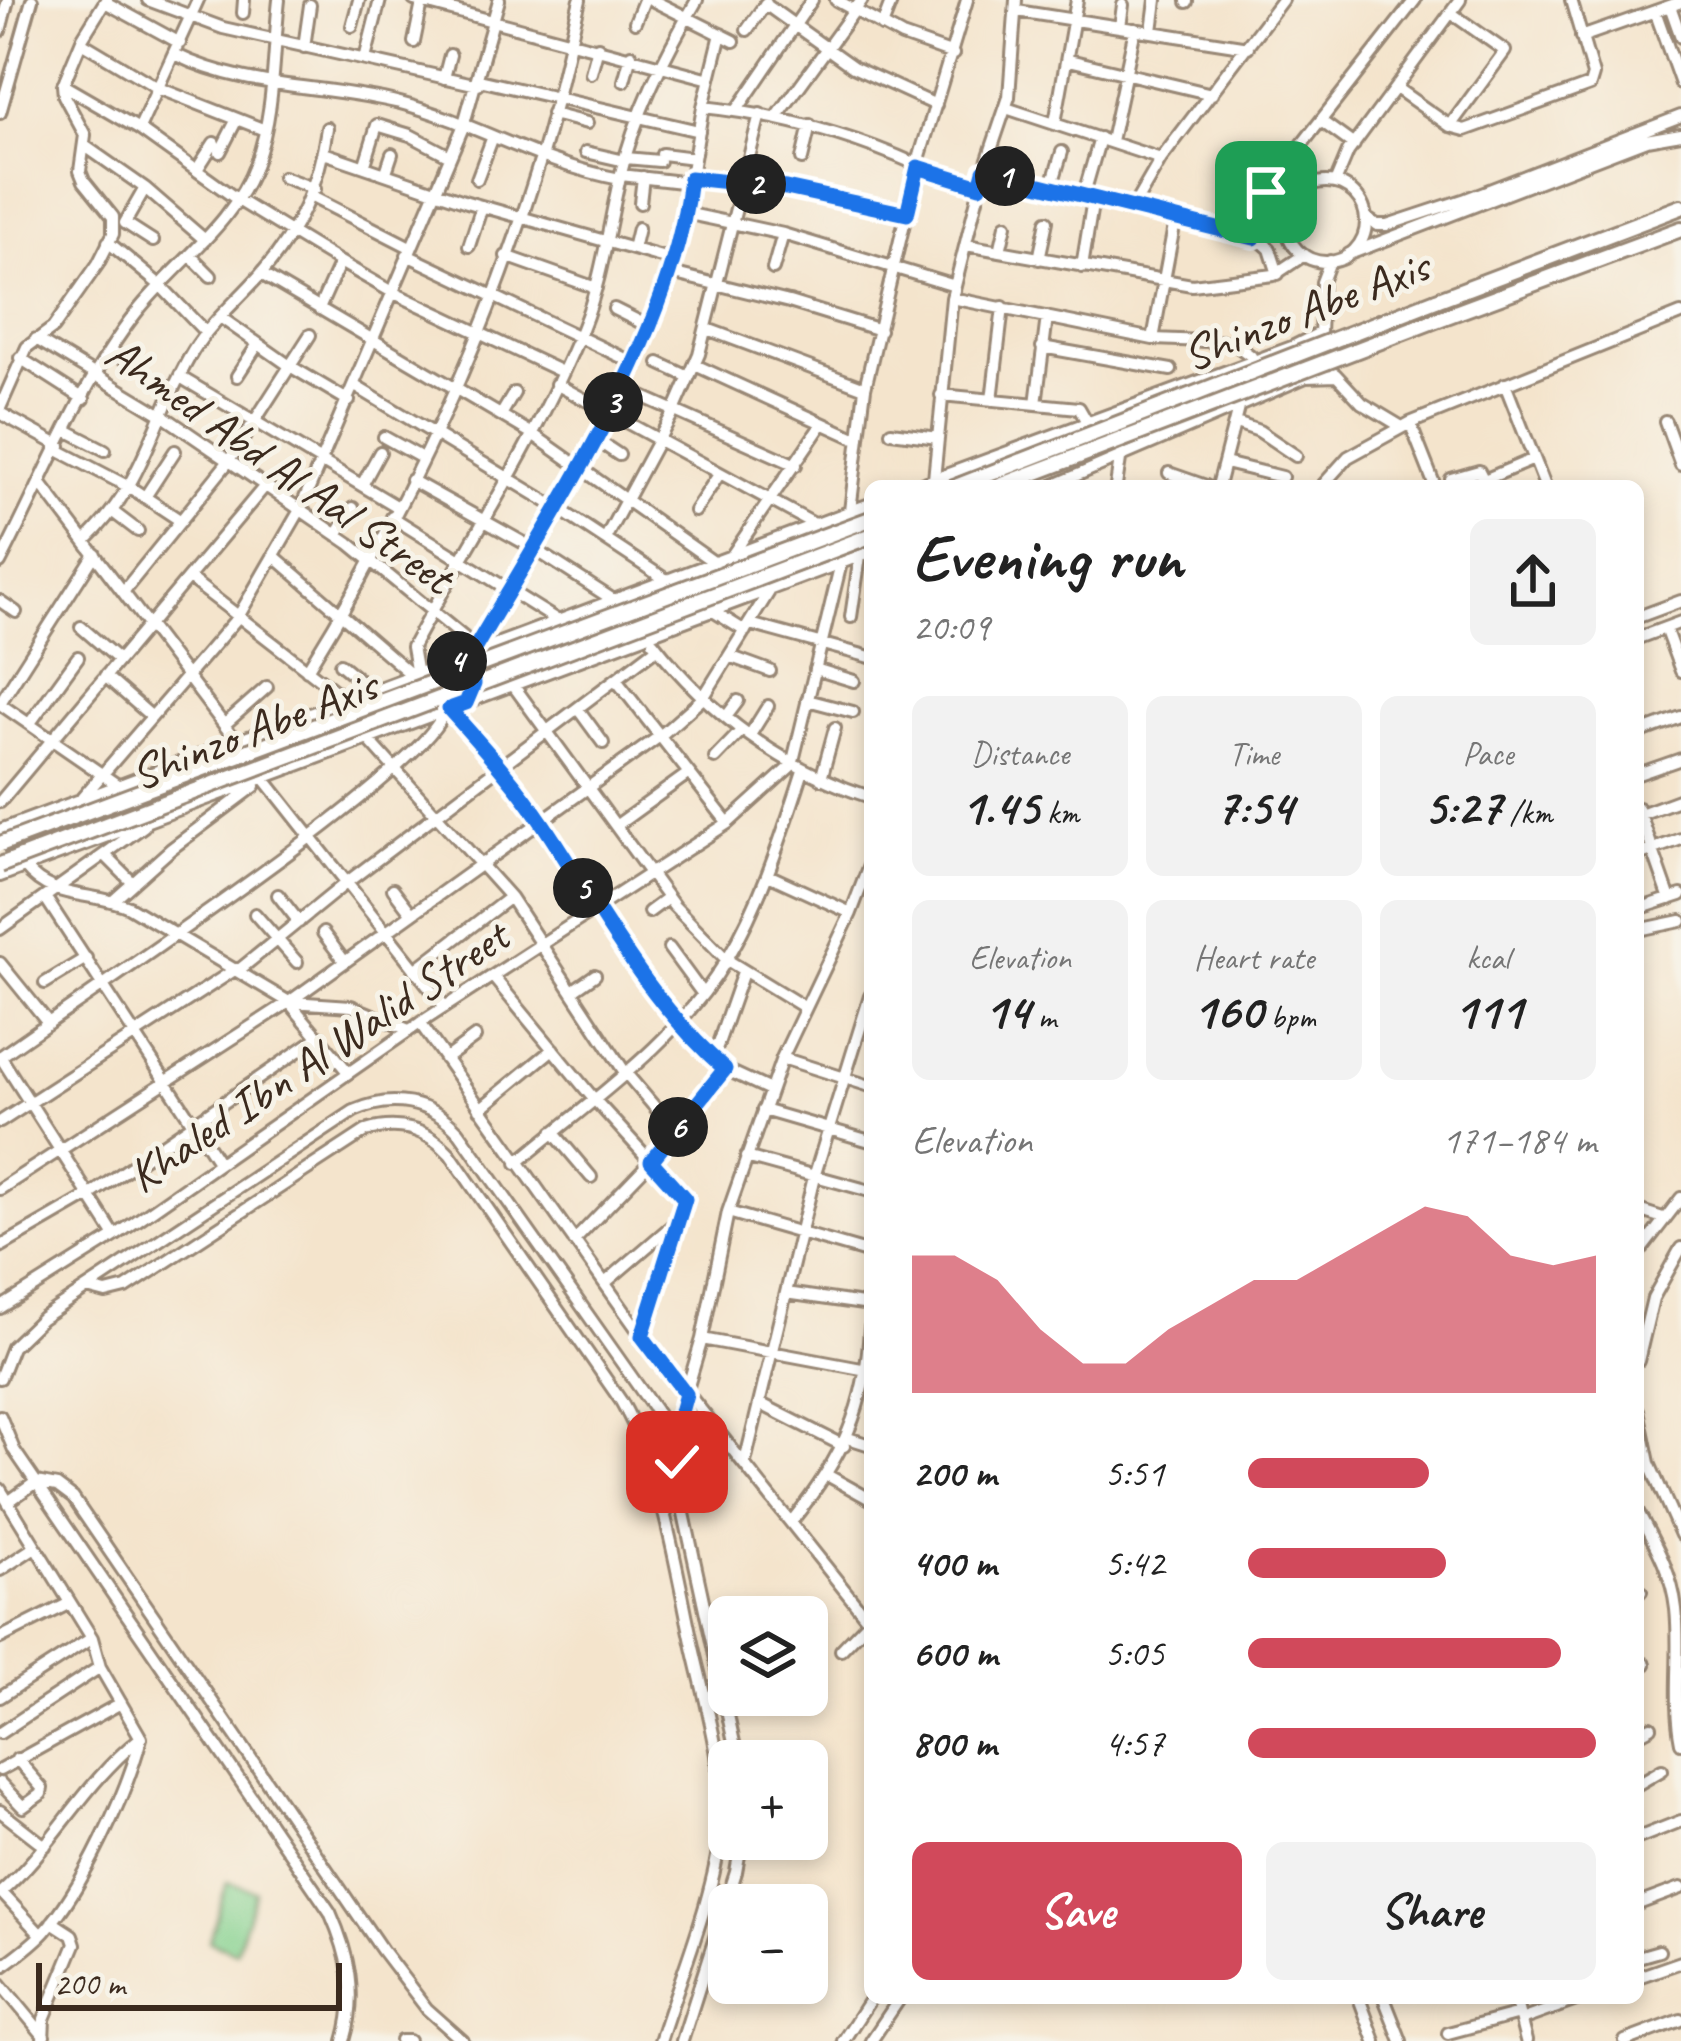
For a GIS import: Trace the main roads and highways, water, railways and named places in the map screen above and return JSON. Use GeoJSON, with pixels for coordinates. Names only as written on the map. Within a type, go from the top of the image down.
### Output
{"type":"FeatureCollection","features":[{"type":"Feature","properties":{"kind":"main road","name":"Shinzo Abe Axis"},"geometry":{"type":"LineString","coordinates":[[973,480],[1681,208]]}},
{"type":"Feature","properties":{"kind":"main road","name":"Shinzo Abe Axis"},"geometry":{"type":"LineString","coordinates":[[1016,480],[1681,229]]}},
{"type":"Feature","properties":{"kind":"main road","name":"Shinzo Abe Axis"},"geometry":{"type":"LineString","coordinates":[[0,844],[864,521]]}},
{"type":"Feature","properties":{"kind":"main road","name":"Shinzo Abe Axis"},"geometry":{"type":"LineString","coordinates":[[0,865],[864,538]]}}]}
